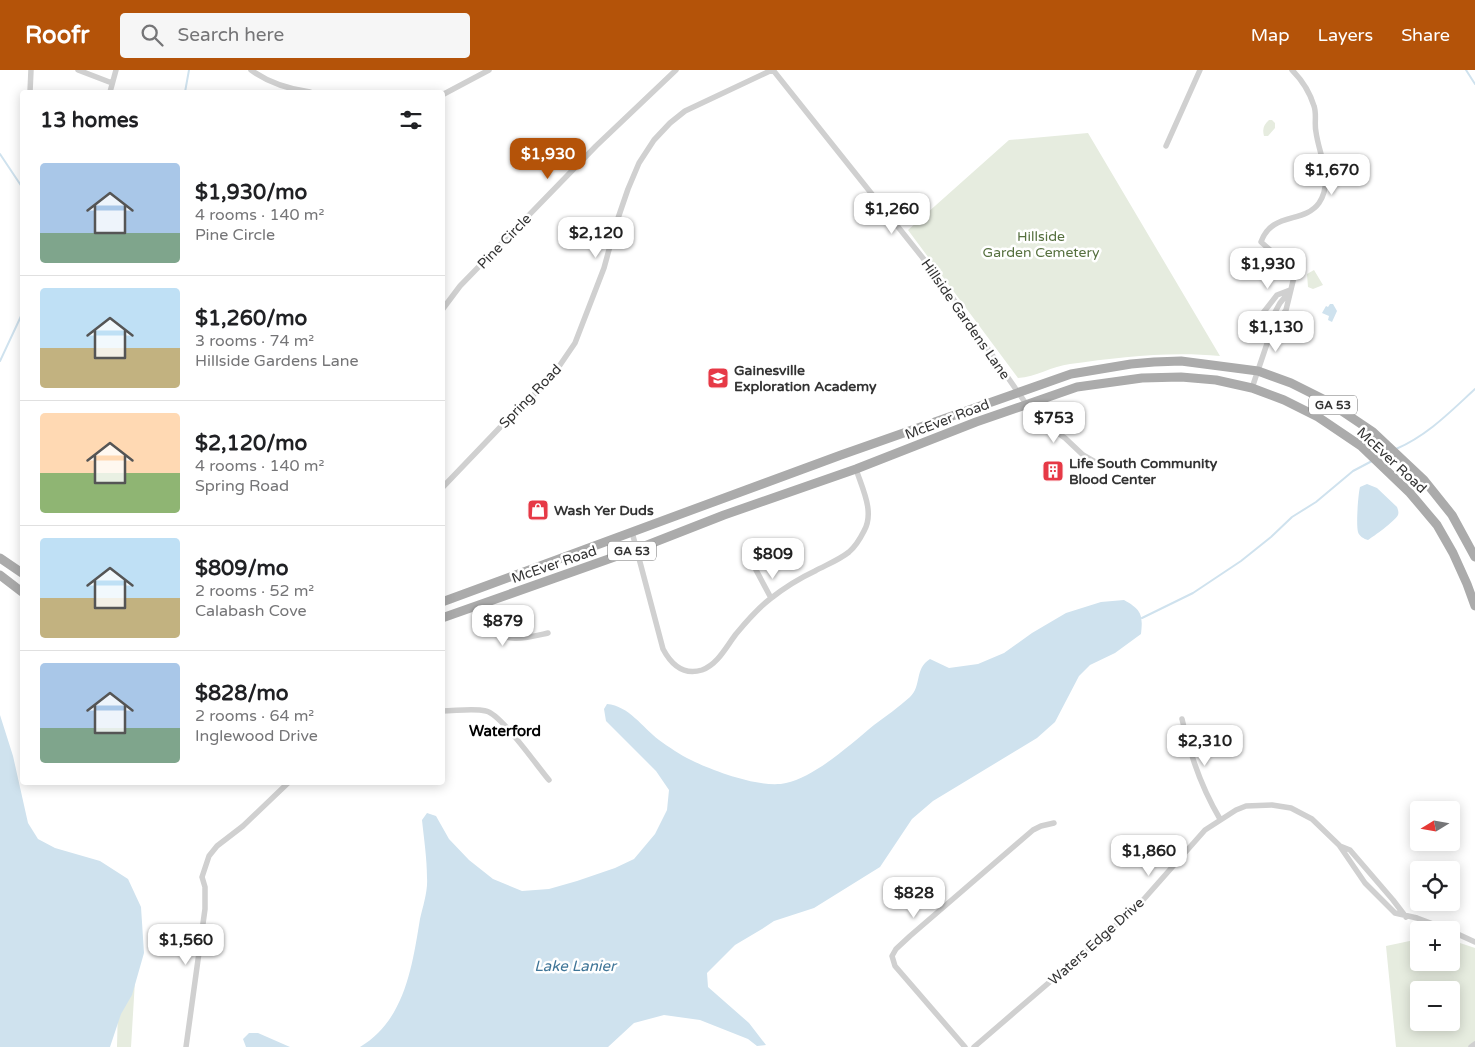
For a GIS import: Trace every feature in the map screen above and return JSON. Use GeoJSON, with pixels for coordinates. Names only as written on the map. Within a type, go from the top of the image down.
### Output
{"type":"FeatureCollection","features":[{"type":"Feature","properties":{"kind":"main road","name":"McEver Road"},"geometry":{"type":"LineString","coordinates":[[445,600],[841,455],[1071,374],[1131,364],[1181,361],[1258,371],[1291,383],[1327,401],[1373,432],[1424,480],[1452,514],[1475,557]]}},
{"type":"Feature","properties":{"kind":"main road","name":"McEver Road"},"geometry":{"type":"LineString","coordinates":[[445,617],[637,549],[724,515],[856,469],[976,422],[1077,387],[1142,378],[1181,377],[1216,380],[1252,388],[1284,400],[1318,417],[1361,446],[1410,493],[1441,532],[1457,561],[1475,606]]}},
{"type":"Feature","properties":{"kind":"main road"},"geometry":{"type":"LineString","coordinates":[[0,558],[20,572]]}},
{"type":"Feature","properties":{"kind":"main road"},"geometry":{"type":"LineString","coordinates":[[0,575],[20,590]]}},
{"type":"Feature","properties":{"kind":"street"},"geometry":{"type":"LineString","coordinates":[[30,90],[31,70]]}},
{"type":"Feature","properties":{"kind":"street"},"geometry":{"type":"LineString","coordinates":[[78,70],[112,83]]}},
{"type":"Feature","properties":{"kind":"street"},"geometry":{"type":"LineString","coordinates":[[110,90],[116,70]]}},
{"type":"Feature","properties":{"kind":"street"},"geometry":{"type":"LineString","coordinates":[[251,70],[276,84],[302,90]]}},
{"type":"Feature","properties":{"kind":"street"},"geometry":{"type":"LineString","coordinates":[[445,92],[481,72],[489,70]]}},
{"type":"Feature","properties":{"kind":"street","name":"Pine Circle"},"geometry":{"type":"LineString","coordinates":[[445,306],[460,286],[596,146],[676,70]]}},
{"type":"Feature","properties":{"kind":"street","name":"Hillside Gardens Lane"},"geometry":{"type":"LineString","coordinates":[[772,70],[938,277],[1026,406],[1036,418],[1065,438],[1083,455],[1097,463]]}},
{"type":"Feature","properties":{"kind":"street","name":"Spring Road"},"geometry":{"type":"LineString","coordinates":[[445,485],[539,390],[575,343],[604,269],[628,189],[639,163],[654,140],[685,111],[772,70]]}},
{"type":"Feature","properties":{"kind":"street"},"geometry":{"type":"LineString","coordinates":[[1166,146],[1200,70]]}},
{"type":"Feature","properties":{"kind":"street"},"geometry":{"type":"LineString","coordinates":[[1252,388],[1270,326],[1280,303],[1290,290],[1294,277],[1291,268],[1261,242],[1264,233],[1270,227],[1311,210],[1319,203],[1326,185],[1326,172],[1315,130],[1315,107],[1309,94],[1292,70]]}},
{"type":"Feature","properties":{"kind":"street"},"geometry":{"type":"LineString","coordinates":[[1270,326],[1263,313],[1277,295],[1290,290]]}},
{"type":"Feature","properties":{"kind":"street"},"geometry":{"type":"LineString","coordinates":[[632,532],[663,649],[668,659],[682,670],[690,672],[700,670],[714,662],[752,616],[771,598],[813,572],[848,554],[857,545],[865,530],[868,517],[867,501],[856,469]]}},
{"type":"Feature","properties":{"kind":"street"},"geometry":{"type":"LineString","coordinates":[[756,570],[771,598]]}},
{"type":"Feature","properties":{"kind":"street"},"geometry":{"type":"LineString","coordinates":[[473,607],[483,611],[492,628],[503,636],[518,638],[548,633]]}},
{"type":"Feature","properties":{"kind":"street"},"geometry":{"type":"LineString","coordinates":[[445,711],[484,711],[491,713],[508,729],[549,780]]}},
{"type":"Feature","properties":{"kind":"street"},"geometry":{"type":"LineString","coordinates":[[1182,719],[1196,772],[1207,797],[1220,819]]}},
{"type":"Feature","properties":{"kind":"street"},"geometry":{"type":"LineString","coordinates":[[186,1047],[205,909],[205,887],[202,877],[209,856],[217,846],[243,826],[286,785]]}},
{"type":"Feature","properties":{"kind":"street","name":"Waters Edge Drive"},"geometry":{"type":"LineString","coordinates":[[974,1047],[1136,908],[1205,830],[1236,810],[1254,805],[1291,808],[1312,819],[1339,846],[1365,883],[1395,914],[1425,921]]}},
{"type":"Feature","properties":{"kind":"street"},"geometry":{"type":"LineString","coordinates":[[965,1047],[895,966],[892,956],[896,949],[910,936],[1033,830],[1054,822]]}},
{"type":"Feature","properties":{"kind":"street","name":"Waters Edge Drive"},"geometry":{"type":"LineString","coordinates":[[1339,846],[1350,850],[1406,917]]}},
{"type":"Feature","properties":{"kind":"street","name":"Waters Edge Drive"},"geometry":{"type":"LineString","coordinates":[[1460,935],[1475,942]]}},
{"type":"Feature","properties":{"kind":"street"},"geometry":{"type":"LineString","coordinates":[[1471,1047],[1475,1044]]}},
{"type":"Feature","properties":{"kind":"green space"},"geometry":{"type":"Polygon","coordinates":[[[1269,120],[1275,123],[1275,128],[1268,136],[1264,136],[1264,127],[1269,120]]]}},
{"type":"Feature","properties":{"kind":"green space","name":"Hillside Garden Cemetery"},"geometry":{"type":"Polygon","coordinates":[[[1088,133],[1220,356],[1164,354],[1108,359],[1063,365],[1031,376],[1018,378],[908,230],[1009,140],[1088,133]]]}},
{"type":"Feature","properties":{"kind":"green space"},"geometry":{"type":"Polygon","coordinates":[[[1314,270],[1323,285],[1313,289],[1308,287],[1307,274],[1314,270]]]}},
{"type":"Feature","properties":{"kind":"green space"},"geometry":{"type":"Polygon","coordinates":[[[1410,941],[1410,971],[1460,971],[1460,943],[1475,948],[1475,1047],[1396,1047],[1386,946],[1410,941]]]}},
{"type":"Feature","properties":{"kind":"green space"},"geometry":{"type":"Polygon","coordinates":[[[137,948],[131,1047],[117,1047],[118,1006],[137,948]]]}},
{"type":"Feature","properties":{"kind":"water"},"geometry":{"type":"Polygon","coordinates":[[[1330,304],[1333,304],[1337,311],[1332,322],[1328,320],[1329,316],[1322,313],[1326,306],[1328,307],[1330,304]]]}},
{"type":"Feature","properties":{"kind":"water"},"geometry":{"type":"Polygon","coordinates":[[[1367,484],[1377,488],[1397,507],[1398,513],[1384,529],[1368,540],[1362,537],[1357,528],[1360,487],[1367,484]]]}},
{"type":"Feature","properties":{"kind":"water","name":"Lake Lanier"},"geometry":{"type":"Polygon","coordinates":[[[1124,600],[1135,607],[1140,614],[1142,622],[1141,634],[1115,653],[1090,665],[1079,676],[1055,722],[1037,738],[933,801],[912,819],[880,867],[814,908],[774,921],[735,945],[707,973],[708,987],[749,1023],[766,1045],[757,1046],[748,1039],[700,1020],[664,1015],[634,1023],[608,1047],[360,1047],[375,1036],[387,1022],[397,1007],[404,991],[414,955],[427,888],[422,820],[427,813],[436,816],[449,839],[469,860],[493,879],[522,891],[549,889],[615,868],[634,859],[655,834],[667,810],[669,790],[656,771],[606,721],[604,709],[607,704],[629,713],[659,740],[683,756],[700,764],[724,774],[751,781],[776,784],[786,783],[797,780],[821,767],[906,701],[914,693],[922,668],[930,659],[949,668],[978,664],[1004,653],[1032,633],[1066,613],[1101,602],[1124,600]]]}},
{"type":"Feature","properties":{"kind":"water"},"geometry":{"type":"Polygon","coordinates":[[[0,715],[13,756],[28,823],[38,839],[55,848],[100,861],[128,879],[141,907],[144,953],[132,995],[121,1014],[110,1047],[0,1047],[0,715]]]}},
{"type":"Feature","properties":{"kind":"water"},"geometry":{"type":"Polygon","coordinates":[[[249,1033],[258,1033],[290,1047],[246,1047],[243,1039],[249,1033]]]}},
{"type":"Feature","properties":{"kind":"waterway"},"geometry":{"type":"LineString","coordinates":[[185,90],[189,70]]}},
{"type":"Feature","properties":{"kind":"waterway"},"geometry":{"type":"LineString","coordinates":[[1466,70],[1475,84]]}},
{"type":"Feature","properties":{"kind":"waterway"},"geometry":{"type":"LineString","coordinates":[[0,154],[20,184]]}},
{"type":"Feature","properties":{"kind":"waterway"},"geometry":{"type":"LineString","coordinates":[[0,361],[20,318]]}},
{"type":"Feature","properties":{"kind":"waterway"},"geometry":{"type":"LineString","coordinates":[[1396,449],[1428,430],[1475,389]]}},
{"type":"Feature","properties":{"kind":"waterway"},"geometry":{"type":"LineString","coordinates":[[1378,458],[1389,452]]}},
{"type":"Feature","properties":{"kind":"waterway"},"geometry":{"type":"LineString","coordinates":[[1142,618],[1193,593],[1241,561],[1292,517],[1316,502],[1353,471],[1372,461]]}},
{"type":"Feature","properties":{"kind":"place","name":"Gainesville Exploration Academy"},"geometry":{"type":"Point","coordinates":[718,378]}},
{"type":"Feature","properties":{"kind":"place","name":"Life South Community Blood Center"},"geometry":{"type":"Point","coordinates":[1053,471]}},
{"type":"Feature","properties":{"kind":"place","name":"Wash Yer Duds"},"geometry":{"type":"Point","coordinates":[538,510]}},
{"type":"Feature","properties":{"kind":"district","name":"Waterford"},"geometry":{"type":"Point","coordinates":[505,731]}}]}
